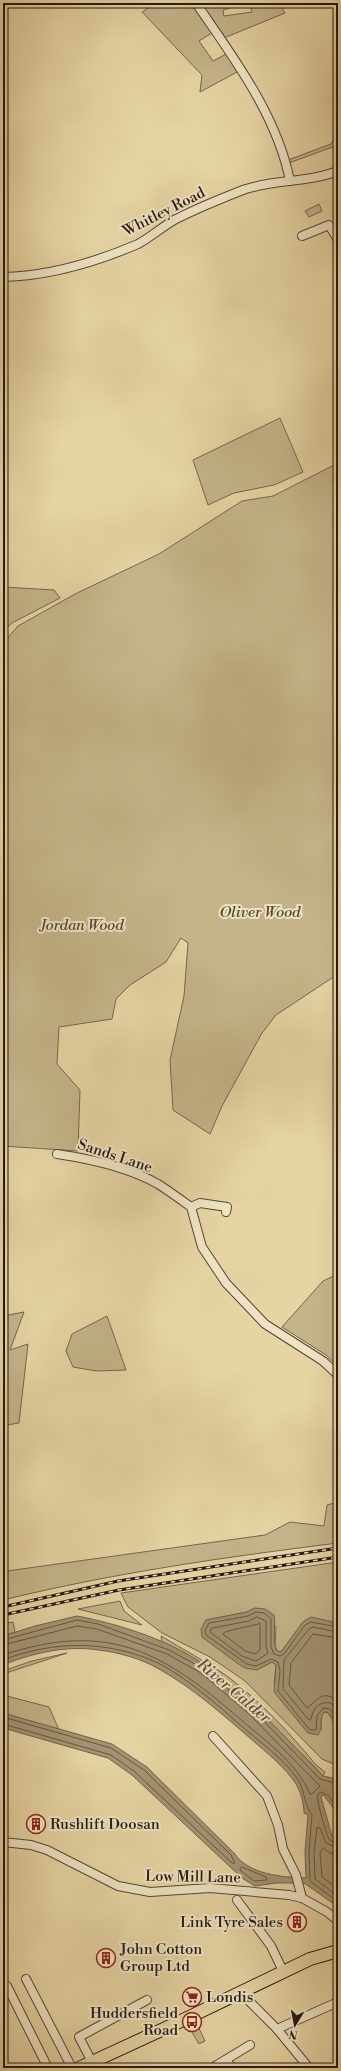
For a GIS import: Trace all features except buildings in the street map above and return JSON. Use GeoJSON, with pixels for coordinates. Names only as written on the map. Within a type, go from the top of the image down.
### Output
{"type":"FeatureCollection","features":[{"type":"Feature","properties":{"kind":"highway"},"geometry":{"type":"LineString","coordinates":[[79,2068],[240,1992],[283,1970],[310,1959],[338,1951]]}},
{"type":"Feature","properties":{"kind":"street"},"geometry":{"type":"LineString","coordinates":[[196,3],[244,72],[276,134],[290,181]]}},
{"type":"Feature","properties":{"kind":"street","name":"Whitley Road"},"geometry":{"type":"LineString","coordinates":[[3,277],[20,276],[70,268],[139,243],[175,220],[217,200],[273,182],[317,178],[338,171]]}},
{"type":"Feature","properties":{"kind":"street"},"geometry":{"type":"LineString","coordinates":[[302,236],[329,225],[338,240]]}},
{"type":"Feature","properties":{"kind":"street","name":"Sands Lane"},"geometry":{"type":"LineString","coordinates":[[57,1154],[82,1158],[134,1174],[157,1184],[191,1207]]}},
{"type":"Feature","properties":{"kind":"street"},"geometry":{"type":"LineString","coordinates":[[226,1212],[227,1207],[200,1203],[191,1207],[202,1247],[226,1283],[266,1324],[322,1361],[338,1375]]}},
{"type":"Feature","properties":{"kind":"street"},"geometry":{"type":"LineString","coordinates":[[213,1736],[267,1796],[278,1825],[283,1849],[296,1875],[302,1898]]}},
{"type":"Feature","properties":{"kind":"street","name":"Low Mill Lane"},"geometry":{"type":"LineString","coordinates":[[3,1842],[31,1845],[47,1850],[118,1886],[150,1892],[210,1888],[302,1898],[327,1912],[338,1921]]}},
{"type":"Feature","properties":{"kind":"street"},"geometry":{"type":"LineString","coordinates":[[237,1900],[271,1946],[283,1970]]}},
{"type":"Feature","properties":{"kind":"street"},"geometry":{"type":"LineString","coordinates":[[26,1978],[72,2068]]}},
{"type":"Feature","properties":{"kind":"street"},"geometry":{"type":"LineString","coordinates":[[7,1986],[48,2068]]}},
{"type":"Feature","properties":{"kind":"street"},"geometry":{"type":"LineString","coordinates":[[240,1992],[277,2029],[309,2068]]}},
{"type":"Feature","properties":{"kind":"street"},"geometry":{"type":"LineString","coordinates":[[92,2062],[79,2037],[148,2000]]}},
{"type":"Feature","properties":{"kind":"street"},"geometry":{"type":"LineString","coordinates":[[277,2029],[338,2002]]}},
{"type":"Feature","properties":{"kind":"street"},"geometry":{"type":"LineString","coordinates":[[212,2068],[250,2045]]}},
{"type":"Feature","properties":{"kind":"street"},"geometry":{"type":"LineString","coordinates":[[226,2060],[232,2068]]}},
{"type":"Feature","properties":{"kind":"green space"},"geometry":{"type":"Polygon","coordinates":[[[156,3],[190,3],[212,33],[199,41],[213,61],[226,54],[239,71],[200,92],[202,75],[142,12],[156,3]]]}},
{"type":"Feature","properties":{"kind":"green space"},"geometry":{"type":"Polygon","coordinates":[[[207,3],[239,3],[233,4],[233,7],[223,10],[224,16],[252,12],[250,3],[279,3],[285,13],[224,38],[201,5],[207,3]]]}},
{"type":"Feature","properties":{"kind":"green space"},"geometry":{"type":"Polygon","coordinates":[[[335,137],[338,145],[289,163],[288,160],[331,144],[335,137]]]}},
{"type":"Feature","properties":{"kind":"green space"},"geometry":{"type":"Polygon","coordinates":[[[319,204],[322,211],[309,217],[305,211],[319,204]]]}},
{"type":"Feature","properties":{"kind":"green space"},"geometry":{"type":"Polygon","coordinates":[[[280,418],[303,472],[274,485],[234,493],[208,505],[193,460],[280,418]]]}},
{"type":"Feature","properties":{"kind":"green space"},"geometry":{"type":"Polygon","coordinates":[[[338,463],[338,974],[276,1015],[262,1033],[222,1106],[210,1134],[173,1110],[170,1060],[184,996],[188,943],[181,938],[166,962],[130,985],[116,999],[112,1019],[59,1027],[57,1064],[80,1090],[78,1151],[3,1146],[3,643],[18,626],[75,594],[159,554],[242,501],[273,496],[338,463]]]}},
{"type":"Feature","properties":{"kind":"green space"},"geometry":{"type":"Polygon","coordinates":[[[3,587],[54,590],[60,598],[12,623],[3,631],[3,587]]]}},
{"type":"Feature","properties":{"kind":"green space"},"geometry":{"type":"Polygon","coordinates":[[[338,1274],[338,1366],[326,1355],[282,1327],[323,1281],[338,1274]]]}},
{"type":"Feature","properties":{"kind":"green space"},"geometry":{"type":"Polygon","coordinates":[[[24,1312],[10,1350],[28,1344],[19,1423],[7,1425],[3,1487],[3,1316],[24,1312]]]}},
{"type":"Feature","properties":{"kind":"green space"},"geometry":{"type":"Polygon","coordinates":[[[107,1316],[126,1370],[96,1371],[73,1367],[66,1351],[72,1334],[107,1316]]]}},
{"type":"Feature","properties":{"kind":"green space"},"geometry":{"type":"Polygon","coordinates":[[[338,1502],[338,1543],[254,1554],[128,1574],[44,1590],[3,1600],[3,1556],[7,1571],[265,1535],[290,1522],[324,1526],[327,1505],[338,1502]]]}},
{"type":"Feature","properties":{"kind":"green space"},"geometry":{"type":"Polygon","coordinates":[[[338,1562],[338,1623],[310,1618],[303,1622],[281,1652],[277,1651],[275,1646],[276,1627],[255,1608],[247,1612],[206,1620],[265,1666],[272,1662],[276,1665],[274,1684],[321,1731],[321,1717],[324,1712],[327,1712],[336,1730],[338,1744],[338,1766],[322,1759],[245,1681],[210,1657],[162,1633],[128,1607],[121,1593],[338,1562]]]}},
{"type":"Feature","properties":{"kind":"green space"},"geometry":{"type":"Polygon","coordinates":[[[120,1601],[124,1611],[142,1625],[78,1609],[120,1601]]]}},
{"type":"Feature","properties":{"kind":"green space"},"geometry":{"type":"Polygon","coordinates":[[[13,1622],[15,1632],[3,1636],[3,1624],[13,1622]]]}},
{"type":"Feature","properties":{"kind":"green space"},"geometry":{"type":"Polygon","coordinates":[[[161,1636],[227,1676],[251,1696],[285,1729],[316,1765],[325,1772],[323,1776],[303,1755],[171,1646],[162,1643],[161,1636]]]}},
{"type":"Feature","properties":{"kind":"green space"},"geometry":{"type":"Polygon","coordinates":[[[67,1653],[3,1674],[3,1671],[32,1661],[67,1653]]]}},
{"type":"Feature","properties":{"kind":"green space"},"geometry":{"type":"Polygon","coordinates":[[[3,1695],[49,1707],[59,1730],[3,1713],[3,1695]]]}},
{"type":"Feature","properties":{"kind":"green space"},"geometry":{"type":"Polygon","coordinates":[[[195,2020],[205,2041],[199,2044],[187,2024],[195,2020]]]}},
{"type":"Feature","properties":{"kind":"water"},"geometry":{"type":"Polygon","coordinates":[[[255,1608],[265,1609],[274,1615],[275,1643],[277,1651],[281,1652],[303,1622],[311,1617],[338,1623],[338,1733],[333,1718],[327,1712],[324,1712],[318,1735],[308,1733],[274,1692],[276,1665],[272,1662],[257,1670],[245,1668],[202,1637],[201,1629],[206,1620],[247,1612],[255,1608]]]}},
{"type":"Feature","properties":{"kind":"water","name":"River Calder"},"geometry":{"type":"Polygon","coordinates":[[[77,1616],[93,1619],[145,1635],[178,1649],[193,1658],[223,1679],[253,1705],[323,1776],[338,1779],[338,1815],[323,1795],[321,1797],[332,1836],[338,1839],[338,1907],[304,1883],[276,1883],[255,1886],[242,1878],[132,1775],[108,1758],[3,1728],[3,1713],[112,1744],[147,1767],[240,1860],[248,1866],[267,1873],[287,1877],[306,1878],[305,1852],[308,1815],[304,1813],[302,1798],[296,1784],[287,1772],[269,1755],[184,1684],[152,1665],[138,1659],[106,1651],[62,1649],[26,1657],[3,1665],[3,1636],[35,1626],[77,1616]]]}},
{"type":"Feature","properties":{"kind":"railway"},"geometry":{"type":"LineString","coordinates":[[3,1607],[118,1581],[338,1548]]}},
{"type":"Feature","properties":{"kind":"railway"},"geometry":{"type":"LineString","coordinates":[[3,1615],[119,1590],[338,1557]]}},
{"type":"Feature","properties":{"kind":"place","name":"Rushlift Doosan"},"geometry":{"type":"Point","coordinates":[36,1824]}},
{"type":"Feature","properties":{"kind":"place","name":"Link Tyre Sales"},"geometry":{"type":"Point","coordinates":[297,1922]}},
{"type":"Feature","properties":{"kind":"place","name":"John Cotton Group Ltd"},"geometry":{"type":"Point","coordinates":[106,1958]}},
{"type":"Feature","properties":{"kind":"place","name":"Londis"},"geometry":{"type":"Point","coordinates":[192,1997]}},
{"type":"Feature","properties":{"kind":"place","name":"Huddersfield Road"},"geometry":{"type":"Point","coordinates":[192,2022]}},
{"type":"Feature","properties":{"kind":"park label","name":"Oliver Wood"},"geometry":{"type":"Point","coordinates":[260,912]}},
{"type":"Feature","properties":{"kind":"park label","name":"Jordan Wood"},"geometry":{"type":"Point","coordinates":[82,925]}}]}
